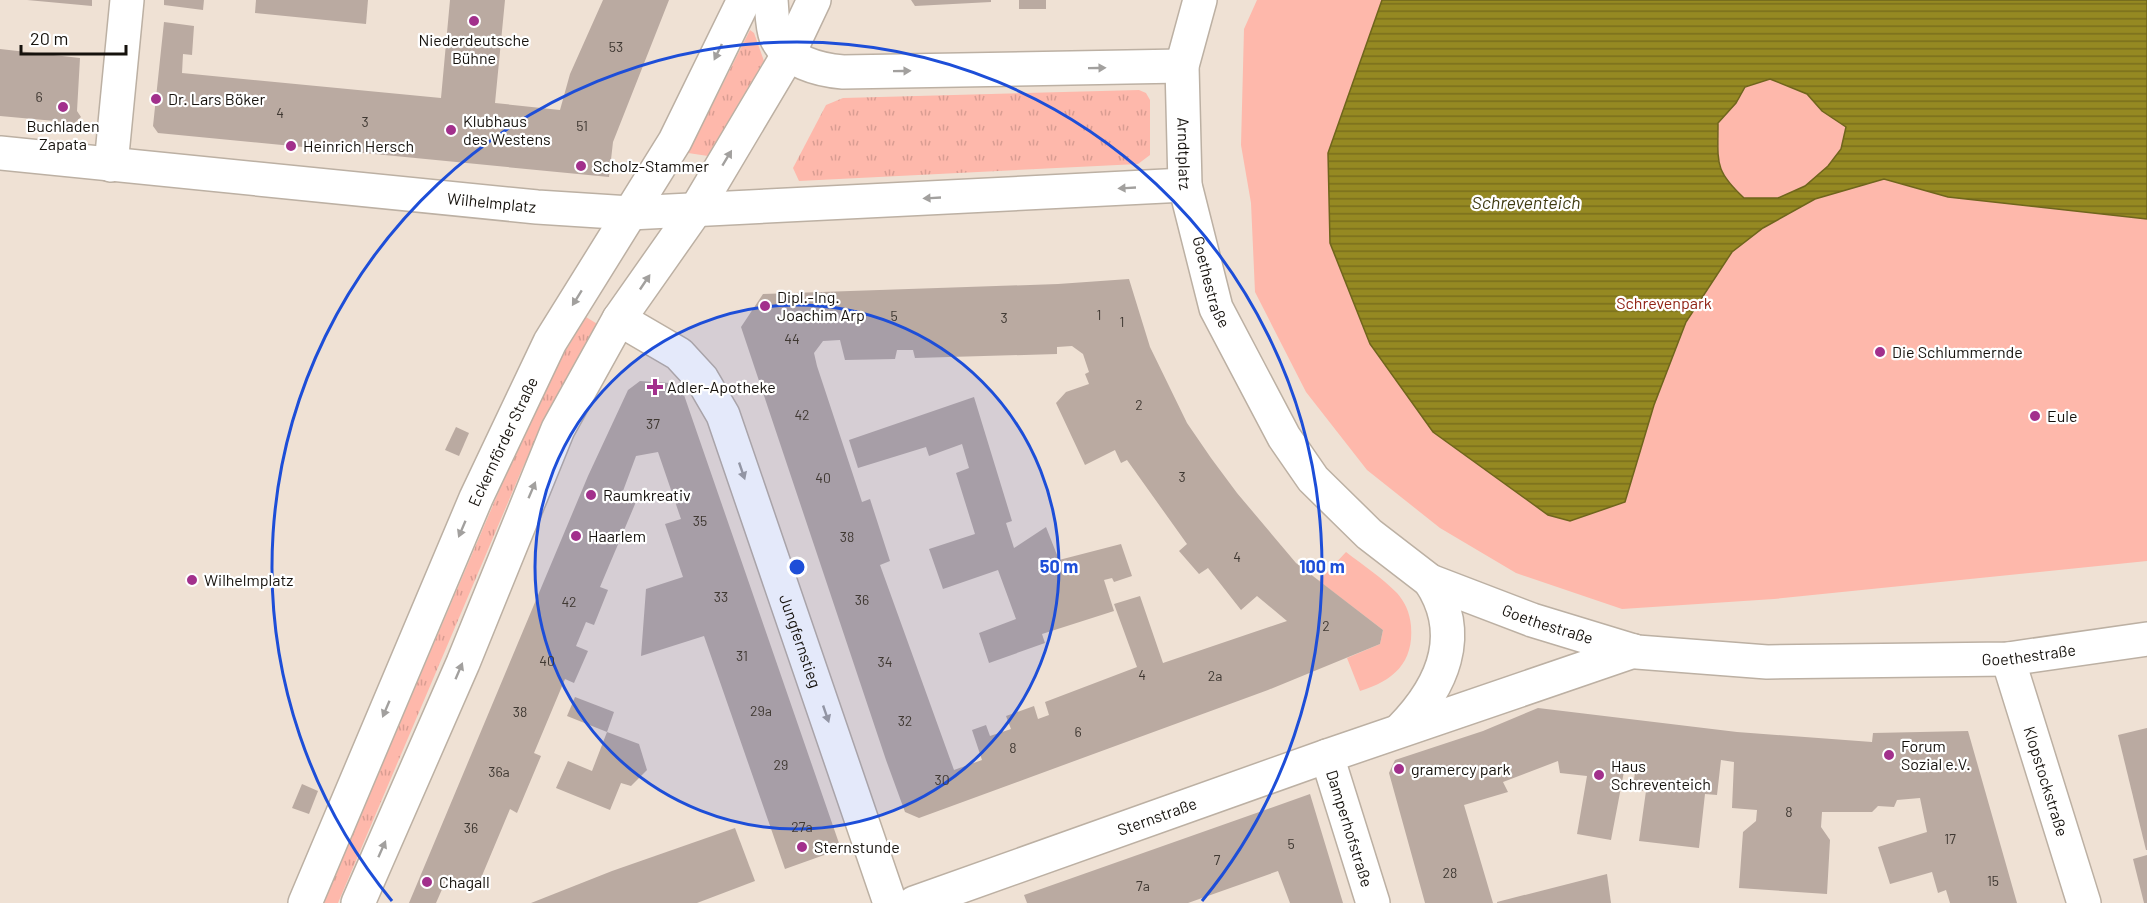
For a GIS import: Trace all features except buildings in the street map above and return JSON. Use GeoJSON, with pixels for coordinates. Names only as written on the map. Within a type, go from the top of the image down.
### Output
{"type":"FeatureCollection","features":[{"type":"Feature","properties":{"kind":"street"},"geometry":{"type":"LineString","coordinates":[[111,165],[127,0]]}},
{"type":"Feature","properties":{"kind":"street","name":"Eckernförder Straße"},"geometry":{"type":"LineString","coordinates":[[305,903],[476,498],[550,342],[675,141],[744,0]]}},
{"type":"Feature","properties":{"kind":"street"},"geometry":{"type":"LineString","coordinates":[[771,0],[776,36],[788,55],[825,70],[843,72],[1182,66]]}},
{"type":"Feature","properties":{"kind":"street"},"geometry":{"type":"LineString","coordinates":[[358,903],[463,663],[558,429],[619,319],[697,208],[788,55],[814,0]]}},
{"type":"Feature","properties":{"kind":"street","name":"Arndtplatz"},"geometry":{"type":"LineString","coordinates":[[697,208],[787,207],[1185,185],[1182,66],[1200,0]]}},
{"type":"Feature","properties":{"kind":"street","name":"Wilhelmplatz"},"geometry":{"type":"LineString","coordinates":[[0,153],[537,207],[630,213],[697,208]]}},
{"type":"Feature","properties":{"kind":"street","name":"Goethestraße"},"geometry":{"type":"LineString","coordinates":[[1185,185],[1216,308],[1284,437],[1313,479],[1369,534],[1430,581],[1532,620],[1634,651],[1767,662],[2008,659],[2147,639]]}},
{"type":"Feature","properties":{"kind":"street","name":"Jungfernstieg"},"geometry":{"type":"LineString","coordinates":[[619,319],[652,336],[679,354],[702,379],[723,415],[890,903]]}},
{"type":"Feature","properties":{"kind":"street","name":"Sternstraße"},"geometry":{"type":"LineString","coordinates":[[1399,731],[1428,699],[1445,657],[1448,635],[1446,616],[1441,597],[1430,581]]}},
{"type":"Feature","properties":{"kind":"street","name":"Sternstraße"},"geometry":{"type":"LineString","coordinates":[[914,903],[1327,756],[1634,651]]}},
{"type":"Feature","properties":{"kind":"street","name":"Klopstockstraße"},"geometry":{"type":"LineString","coordinates":[[2008,659],[2084,903]]}},
{"type":"Feature","properties":{"kind":"street","name":"Damperhofstraße"},"geometry":{"type":"LineString","coordinates":[[1327,756],[1373,903]]}},
{"type":"Feature","properties":{"kind":"green space","name":"Schrevenpark"},"geometry":{"type":"Polygon","coordinates":[[[1257,0],[2147,0],[2147,561],[1774,599],[1622,609],[1516,573],[1440,528],[1367,470],[1306,392],[1255,292],[1251,203],[1241,145],[1244,29],[1257,0]]]}},
{"type":"Feature","properties":{"kind":"green space"},"geometry":{"type":"Polygon","coordinates":[[[750,30],[754,33],[764,61],[708,156],[688,153],[750,30]]]}},
{"type":"Feature","properties":{"kind":"green space"},"geometry":{"type":"Polygon","coordinates":[[[1139,90],[1146,93],[1150,100],[1150,155],[1138,164],[799,181],[793,168],[826,105],[843,98],[1139,90]]]}},
{"type":"Feature","properties":{"kind":"green space"},"geometry":{"type":"Polygon","coordinates":[[[586,317],[599,325],[568,376],[523,467],[338,903],[323,903],[514,456],[557,365],[586,317]]]}},
{"type":"Feature","properties":{"kind":"green space"},"geometry":{"type":"Polygon","coordinates":[[[1346,552],[1397,593],[1407,608],[1411,626],[1409,650],[1399,669],[1382,682],[1360,691],[1347,658],[1380,644],[1383,630],[1319,581],[1346,552]]]}},
{"type":"Feature","properties":{"kind":"water","name":"Schreventeich"},"geometry":{"type":"Polygon","coordinates":[[[1382,0],[2147,0],[2147,219],[1948,197],[1884,179],[1815,199],[1763,228],[1732,252],[1686,322],[1654,405],[1625,502],[1570,521],[1548,515],[1433,432],[1370,344],[1330,243],[1328,153],[1382,0]],[[1770,79],[1745,87],[1736,103],[1718,123],[1720,165],[1727,180],[1744,198],[1778,198],[1805,186],[1828,166],[1841,149],[1846,127],[1822,111],[1807,94],[1770,79]]]}},
{"type":"Feature","properties":{"kind":"place","name":"Niederdeutsche Bühne"},"geometry":{"type":"Point","coordinates":[474,21]}},
{"type":"Feature","properties":{"kind":"place","name":"Dr. Lars Böker"},"geometry":{"type":"Point","coordinates":[156,99]}},
{"type":"Feature","properties":{"kind":"place","name":"Buchladen Zapata"},"geometry":{"type":"Point","coordinates":[63,107]}},
{"type":"Feature","properties":{"kind":"place","name":"Klubhaus des Westens"},"geometry":{"type":"Point","coordinates":[451,130]}},
{"type":"Feature","properties":{"kind":"place","name":"Heinrich Hersch"},"geometry":{"type":"Point","coordinates":[291,146]}},
{"type":"Feature","properties":{"kind":"place","name":"Scholz-Stammer"},"geometry":{"type":"Point","coordinates":[581,166]}},
{"type":"Feature","properties":{"kind":"place","name":"Dipl.-Ing. Joachim Arp"},"geometry":{"type":"Point","coordinates":[765,306]}},
{"type":"Feature","properties":{"kind":"place","name":"Die Schlummernde"},"geometry":{"type":"Point","coordinates":[1880,352]}},
{"type":"Feature","properties":{"kind":"place","name":"Adler-Apotheke"},"geometry":{"type":"Point","coordinates":[655,387]}},
{"type":"Feature","properties":{"kind":"place","name":"Eule"},"geometry":{"type":"Point","coordinates":[2035,416]}},
{"type":"Feature","properties":{"kind":"place","name":"Raumkreativ"},"geometry":{"type":"Point","coordinates":[591,495]}},
{"type":"Feature","properties":{"kind":"place","name":"Haarlem"},"geometry":{"type":"Point","coordinates":[576,536]}},
{"type":"Feature","properties":{"kind":"place","name":"Wilhelmplatz"},"geometry":{"type":"Point","coordinates":[192,580]}},
{"type":"Feature","properties":{"kind":"place","name":"Forum Sozial e.V."},"geometry":{"type":"Point","coordinates":[1889,755]}},
{"type":"Feature","properties":{"kind":"place","name":"gramercy park"},"geometry":{"type":"Point","coordinates":[1399,769]}},
{"type":"Feature","properties":{"kind":"place","name":"Haus Schreventeich"},"geometry":{"type":"Point","coordinates":[1599,775]}},
{"type":"Feature","properties":{"kind":"place","name":"Sternstunde"},"geometry":{"type":"Point","coordinates":[802,847]}},
{"type":"Feature","properties":{"kind":"place","name":"Chagall"},"geometry":{"type":"Point","coordinates":[427,882]}}]}
